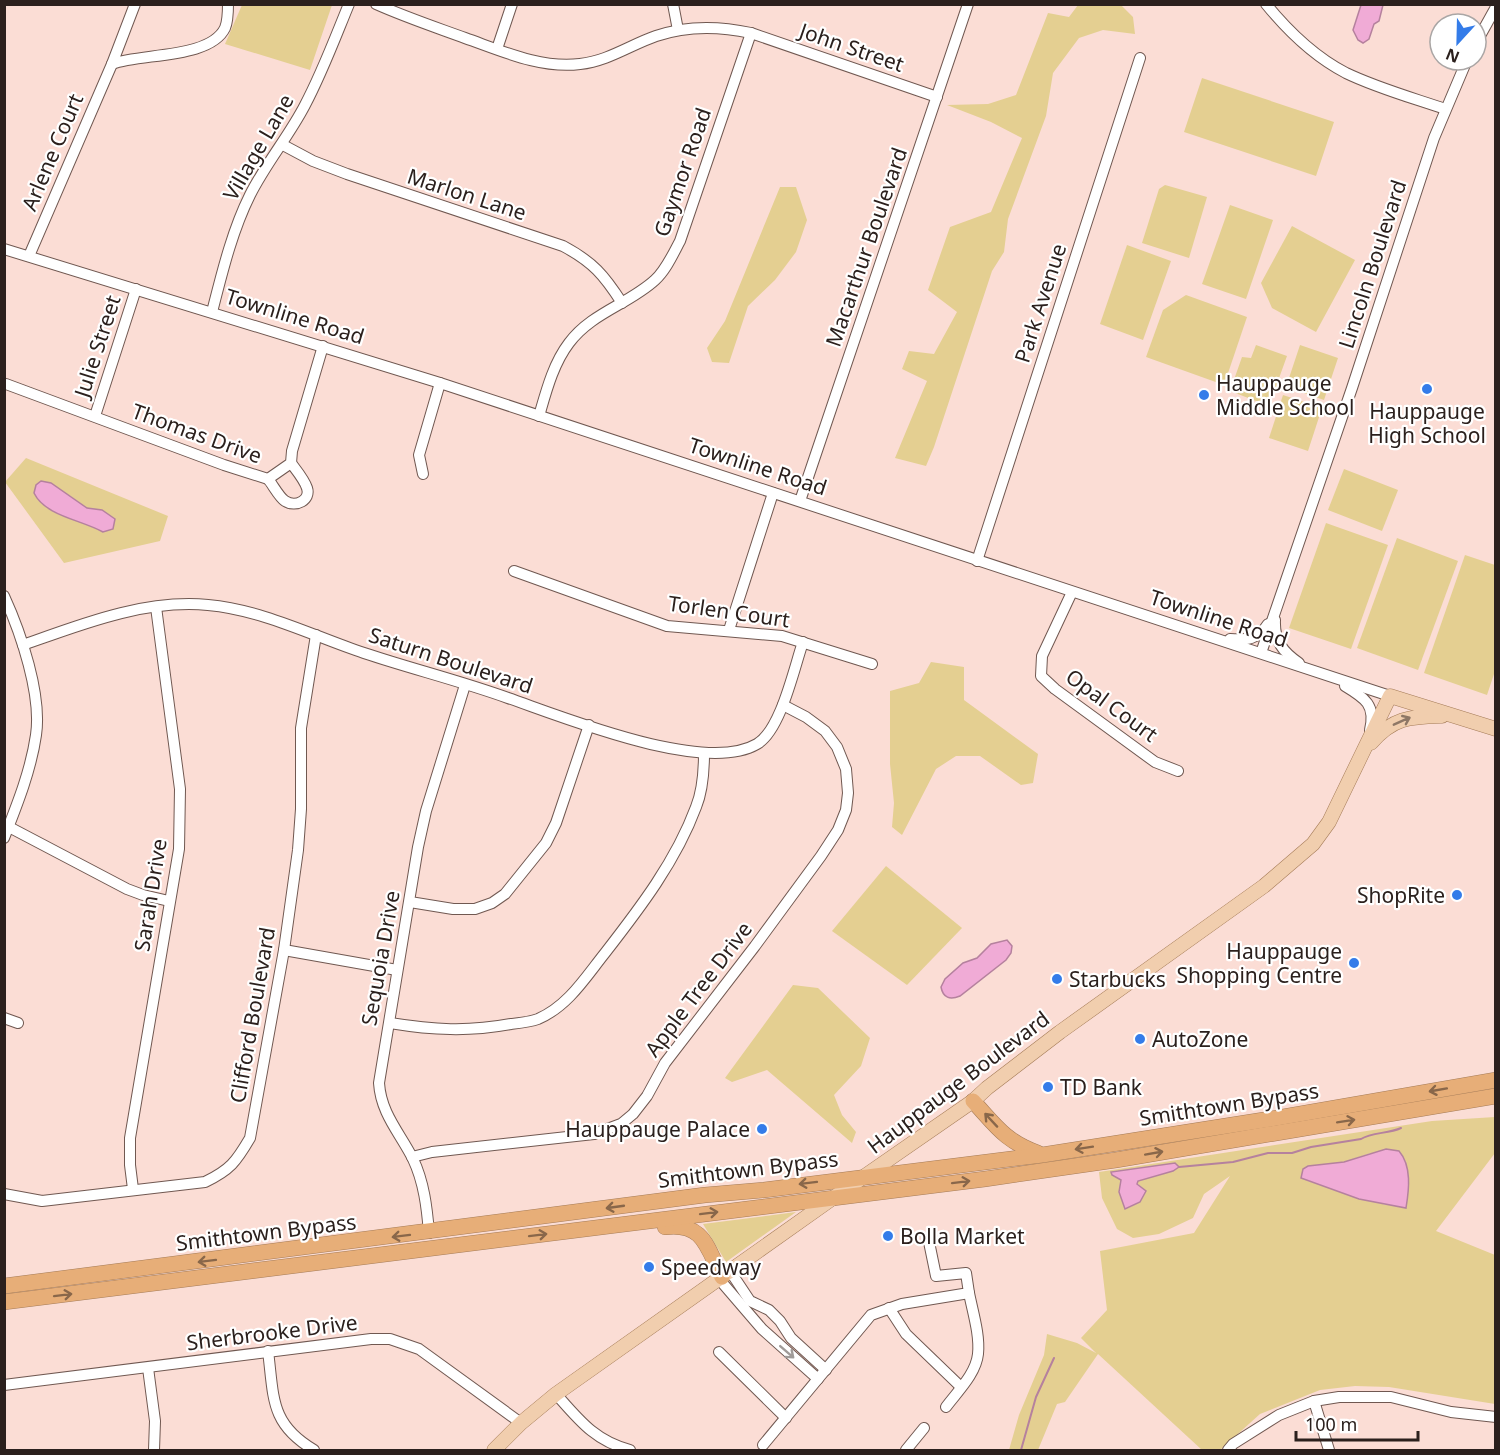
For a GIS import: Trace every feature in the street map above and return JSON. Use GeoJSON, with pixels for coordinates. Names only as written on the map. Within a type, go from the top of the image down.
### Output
{"type":"FeatureCollection","features":[{"type":"Feature","properties":{"kind":"highway","name":"Smithtown Bypass"},"geometry":{"type":"LineString","coordinates":[[4,1287],[1042,1155],[1259,1121],[1496,1080]]}},
{"type":"Feature","properties":{"kind":"highway","name":"Smithtown Bypass"},"geometry":{"type":"LineString","coordinates":[[4,1302],[1083,1165],[1496,1096]]}},
{"type":"Feature","properties":{"kind":"highway"},"geometry":{"type":"LineString","coordinates":[[973,1101],[1008,1139],[1042,1155]]}},
{"type":"Feature","properties":{"kind":"highway"},"geometry":{"type":"LineString","coordinates":[[610,1225],[618,1230],[684,1226],[694,1230],[702,1238],[724,1275]]}},
{"type":"Feature","properties":{"kind":"main road","name":"Townline Road"},"geometry":{"type":"LineString","coordinates":[[1390,696],[1496,729]]}},
{"type":"Feature","properties":{"kind":"main road","name":"Hauppauge Boulevard"},"geometry":{"type":"LineString","coordinates":[[494,1450],[521,1423],[556,1394],[973,1101],[1060,1032],[1264,886],[1313,844],[1329,822],[1390,696]]}},
{"type":"Feature","properties":{"kind":"main road"},"geometry":{"type":"LineString","coordinates":[[1362,754],[1381,734],[1404,718],[1453,715]]}},
{"type":"Feature","properties":{"kind":"street","name":"Arlene Court"},"geometry":{"type":"LineString","coordinates":[[29,256],[135,4]]}},
{"type":"Feature","properties":{"kind":"street"},"geometry":{"type":"LineString","coordinates":[[111,64],[126,58],[198,48],[209,44],[225,27],[228,4]]}},
{"type":"Feature","properties":{"kind":"street","name":"Village Lane"},"geometry":{"type":"LineString","coordinates":[[212,312],[243,211],[262,172],[283,145],[306,104],[349,4]]}},
{"type":"Feature","properties":{"kind":"street","name":"John Street"},"geometry":{"type":"LineString","coordinates":[[376,4],[497,49],[538,62],[560,66],[600,61],[656,36],[678,30],[711,27],[751,33],[937,97]]}},
{"type":"Feature","properties":{"kind":"street"},"geometry":{"type":"LineString","coordinates":[[497,49],[512,4]]}},
{"type":"Feature","properties":{"kind":"street"},"geometry":{"type":"LineString","coordinates":[[673,4],[678,30]]}},
{"type":"Feature","properties":{"kind":"street","name":"Macarthur Boulevard"},"geometry":{"type":"LineString","coordinates":[[800,501],[968,4]]}},
{"type":"Feature","properties":{"kind":"street"},"geometry":{"type":"LineString","coordinates":[[1266,4],[1297,37],[1325,60],[1346,72],[1445,109]]}},
{"type":"Feature","properties":{"kind":"street"},"geometry":{"type":"LineString","coordinates":[[1488,21],[1496,7]]}},
{"type":"Feature","properties":{"kind":"street","name":"Gaymor Road"},"geometry":{"type":"LineString","coordinates":[[539,416],[558,362],[569,343],[583,327],[657,279],[671,259],[680,241],[751,33]]}},
{"type":"Feature","properties":{"kind":"street","name":"Park Avenue"},"geometry":{"type":"LineString","coordinates":[[976,561],[1140,58]]}},
{"type":"Feature","properties":{"kind":"street","name":"Lincoln Boulevard"},"geometry":{"type":"LineString","coordinates":[[1261,653],[1352,388],[1431,147],[1462,72]]}},
{"type":"Feature","properties":{"kind":"street","name":"Marlon Lane"},"geometry":{"type":"LineString","coordinates":[[283,145],[313,161],[348,174],[563,246],[594,265],[622,303]]}},
{"type":"Feature","properties":{"kind":"street","name":"Townline Road"},"geometry":{"type":"LineString","coordinates":[[4,249],[440,383],[1390,696]]}},
{"type":"Feature","properties":{"kind":"street","name":"Julie Street"},"geometry":{"type":"LineString","coordinates":[[95,416],[136,289]]}},
{"type":"Feature","properties":{"kind":"street","name":"Thomas Drive"},"geometry":{"type":"LineString","coordinates":[[6,384],[224,465],[268,478],[291,463],[292,451],[323,346]]}},
{"type":"Feature","properties":{"kind":"street"},"geometry":{"type":"LineString","coordinates":[[423,474],[419,455],[440,383]]}},
{"type":"Feature","properties":{"kind":"street"},"geometry":{"type":"LineString","coordinates":[[268,478],[285,501],[293,504],[302,503],[307,496],[307,488],[291,463]]}},
{"type":"Feature","properties":{"kind":"street"},"geometry":{"type":"LineString","coordinates":[[729,630],[773,493]]}},
{"type":"Feature","properties":{"kind":"street","name":"Torlen Court"},"geometry":{"type":"LineString","coordinates":[[514,571],[668,626],[782,636],[872,664]]}},
{"type":"Feature","properties":{"kind":"street","name":"Opal Court"},"geometry":{"type":"LineString","coordinates":[[1072,592],[1042,656],[1041,676],[1055,689],[1155,762],[1178,771]]}},
{"type":"Feature","properties":{"kind":"street"},"geometry":{"type":"LineString","coordinates":[[4,596],[23,645],[32,679],[36,709],[36,734],[31,760],[7,833],[143,896],[169,901]]}},
{"type":"Feature","properties":{"kind":"street","name":"Saturn Boulevard"},"geometry":{"type":"LineString","coordinates":[[23,645],[116,615],[156,607],[216,606],[264,617],[364,653],[645,742],[705,753],[734,752],[760,743],[771,729],[783,705],[803,642]]}},
{"type":"Feature","properties":{"kind":"street","name":"Sarah Drive"},"geometry":{"type":"LineString","coordinates":[[133,1189],[130,1138],[179,849],[180,789],[156,607]]}},
{"type":"Feature","properties":{"kind":"street"},"geometry":{"type":"LineString","coordinates":[[1215,638],[1247,640],[1256,638],[1263,631],[1276,608]]}},
{"type":"Feature","properties":{"kind":"street"},"geometry":{"type":"LineString","coordinates":[[1276,608],[1274,623],[1277,642],[1292,658],[1309,670]]}},
{"type":"Feature","properties":{"kind":"street","name":"Clifford Boulevard"},"geometry":{"type":"LineString","coordinates":[[4,1194],[42,1201],[205,1182],[223,1173],[238,1158],[249,1138],[284,950],[298,850],[301,809],[301,728],[316,635]]}},
{"type":"Feature","properties":{"kind":"street"},"geometry":{"type":"LineString","coordinates":[[1335,679],[1365,700],[1371,708],[1372,720],[1362,754]]}},
{"type":"Feature","properties":{"kind":"street","name":"Sequoia Drive"},"geometry":{"type":"LineString","coordinates":[[429,1233],[420,1176],[412,1157],[385,1114],[379,1083],[426,811],[465,685]]}},
{"type":"Feature","properties":{"kind":"street","name":"Apple Tree Drive"},"geometry":{"type":"LineString","coordinates":[[412,1157],[432,1152],[594,1134],[621,1124],[633,1114],[647,1096],[665,1063],[821,856],[846,810],[849,793],[846,769],[837,747],[825,731],[806,717],[783,705]]}},
{"type":"Feature","properties":{"kind":"street"},"geometry":{"type":"LineString","coordinates":[[410,902],[453,909],[475,909],[492,903],[505,894],[546,843],[556,824],[589,725]]}},
{"type":"Feature","properties":{"kind":"street"},"geometry":{"type":"LineString","coordinates":[[390,1023],[433,1030],[486,1029],[535,1020],[556,1010],[575,991],[645,902],[656,884],[697,805],[704,774],[705,753]]}},
{"type":"Feature","properties":{"kind":"street"},"geometry":{"type":"LineString","coordinates":[[284,950],[397,970]]}},
{"type":"Feature","properties":{"kind":"street"},"geometry":{"type":"LineString","coordinates":[[4,1018],[18,1023]]}},
{"type":"Feature","properties":{"kind":"street"},"geometry":{"type":"LineString","coordinates":[[929,1242],[936,1276],[966,1273],[977,1337],[978,1356],[971,1374],[946,1407]]}},
{"type":"Feature","properties":{"kind":"street"},"geometry":{"type":"LineString","coordinates":[[724,1275],[750,1301],[769,1310],[784,1326],[791,1338],[826,1370]]}},
{"type":"Feature","properties":{"kind":"street"},"geometry":{"type":"LineString","coordinates":[[724,1275],[744,1309],[818,1379]]}},
{"type":"Feature","properties":{"kind":"street"},"geometry":{"type":"LineString","coordinates":[[763,1445],[871,1314],[902,1304],[969,1293]]}},
{"type":"Feature","properties":{"kind":"street"},"geometry":{"type":"LineString","coordinates":[[889,1308],[906,1334],[961,1387]]}},
{"type":"Feature","properties":{"kind":"street"},"geometry":{"type":"LineString","coordinates":[[771,1337],[784,1326]]}},
{"type":"Feature","properties":{"kind":"street","name":"Sherbrooke Drive"},"geometry":{"type":"LineString","coordinates":[[4,1385],[371,1338],[390,1339],[419,1349],[521,1423]]}},
{"type":"Feature","properties":{"kind":"street"},"geometry":{"type":"LineString","coordinates":[[268,1351],[275,1404],[281,1421],[292,1436],[314,1450]]}},
{"type":"Feature","properties":{"kind":"street"},"geometry":{"type":"LineString","coordinates":[[719,1352],[786,1418]]}},
{"type":"Feature","properties":{"kind":"street"},"geometry":{"type":"LineString","coordinates":[[148,1368],[155,1421],[154,1450]]}},
{"type":"Feature","properties":{"kind":"street"},"geometry":{"type":"LineString","coordinates":[[556,1394],[587,1429],[605,1441],[630,1450]]}},
{"type":"Feature","properties":{"kind":"street"},"geometry":{"type":"LineString","coordinates":[[1228,1450],[1233,1444],[1279,1416],[1314,1401],[1339,1397],[1390,1397],[1451,1412],[1496,1417]]}},
{"type":"Feature","properties":{"kind":"street"},"geometry":{"type":"LineString","coordinates":[[1314,1401],[1329,1450]]}},
{"type":"Feature","properties":{"kind":"street"},"geometry":{"type":"LineString","coordinates":[[906,1450],[924,1428]]}},
{"type":"Feature","properties":{"kind":"shaded area"},"geometry":{"type":"Polygon","coordinates":[[[242,5],[332,5],[310,70],[225,44],[242,5]]]}},
{"type":"Feature","properties":{"kind":"shaded area"},"geometry":{"type":"Polygon","coordinates":[[[1078,5],[1121,5],[1133,17],[1135,34],[1103,30],[1079,38],[1053,73],[1046,116],[1008,219],[1004,252],[992,271],[934,447],[926,466],[895,458],[927,381],[902,369],[909,351],[934,354],[957,312],[928,290],[950,227],[991,212],[1022,138],[991,122],[947,105],[988,104],[1016,95],[1048,13],[1069,17],[1078,5]]]}},
{"type":"Feature","properties":{"kind":"shaded area"},"geometry":{"type":"Polygon","coordinates":[[[1361,5],[1383,5],[1379,21],[1374,24],[1369,39],[1363,43],[1358,40],[1353,30],[1361,5]]]}},
{"type":"Feature","properties":{"kind":"shaded area"},"geometry":{"type":"Polygon","coordinates":[[[1202,78],[1334,122],[1316,176],[1184,132],[1202,78]]]}},
{"type":"Feature","properties":{"kind":"shaded area"},"geometry":{"type":"Polygon","coordinates":[[[1165,185],[1207,197],[1189,258],[1142,243],[1159,189],[1165,185]]]}},
{"type":"Feature","properties":{"kind":"shaded area"},"geometry":{"type":"Polygon","coordinates":[[[780,187],[796,187],[807,220],[796,252],[775,280],[748,306],[729,363],[712,362],[707,348],[725,321],[780,187]]]}},
{"type":"Feature","properties":{"kind":"shaded area"},"geometry":{"type":"Polygon","coordinates":[[[1230,205],[1273,220],[1246,299],[1202,284],[1230,205]]]}},
{"type":"Feature","properties":{"kind":"shaded area"},"geometry":{"type":"Polygon","coordinates":[[[1292,226],[1355,260],[1316,332],[1272,308],[1261,283],[1292,226]]]}},
{"type":"Feature","properties":{"kind":"shaded area"},"geometry":{"type":"Polygon","coordinates":[[[1127,245],[1171,261],[1143,340],[1100,324],[1127,245]]]}},
{"type":"Feature","properties":{"kind":"shaded area"},"geometry":{"type":"Polygon","coordinates":[[[1186,295],[1247,317],[1224,385],[1146,357],[1163,310],[1186,295]]]}},
{"type":"Feature","properties":{"kind":"shaded area"},"geometry":{"type":"Polygon","coordinates":[[[1256,345],[1287,356],[1269,406],[1230,391],[1242,357],[1251,358],[1256,345]]]}},
{"type":"Feature","properties":{"kind":"shaded area"},"geometry":{"type":"Polygon","coordinates":[[[1300,345],[1338,358],[1324,400],[1286,387],[1300,345]]]}},
{"type":"Feature","properties":{"kind":"shaded area"},"geometry":{"type":"Polygon","coordinates":[[[1283,395],[1322,408],[1308,451],[1269,438],[1283,395]]]}},
{"type":"Feature","properties":{"kind":"shaded area"},"geometry":{"type":"Polygon","coordinates":[[[26,458],[168,516],[160,541],[64,563],[5,482],[26,458]],[[69,495],[52,511],[89,525],[113,529],[115,519],[102,510],[87,508],[69,495]]]}},
{"type":"Feature","properties":{"kind":"shaded area"},"geometry":{"type":"Polygon","coordinates":[[[1344,469],[1398,490],[1382,531],[1328,510],[1344,469]]]}},
{"type":"Feature","properties":{"kind":"shaded area"},"geometry":{"type":"Polygon","coordinates":[[[41,481],[51,483],[87,508],[102,510],[115,519],[113,529],[103,532],[46,507],[34,493],[36,485],[41,481]]]}},
{"type":"Feature","properties":{"kind":"shaded area"},"geometry":{"type":"Polygon","coordinates":[[[1326,523],[1388,545],[1351,649],[1289,628],[1326,523]]]}},
{"type":"Feature","properties":{"kind":"shaded area"},"geometry":{"type":"Polygon","coordinates":[[[1397,538],[1458,561],[1418,670],[1357,648],[1397,538]]]}},
{"type":"Feature","properties":{"kind":"shaded area"},"geometry":{"type":"Polygon","coordinates":[[[1465,555],[1495,565],[1495,671],[1487,695],[1424,673],[1465,555]]]}},
{"type":"Feature","properties":{"kind":"shaded area"},"geometry":{"type":"Polygon","coordinates":[[[931,662],[964,667],[964,700],[1038,754],[1033,783],[1021,785],[980,756],[956,756],[936,769],[902,835],[892,827],[894,803],[890,764],[890,691],[919,683],[931,662]]]}},
{"type":"Feature","properties":{"kind":"shaded area"},"geometry":{"type":"Polygon","coordinates":[[[886,866],[962,928],[907,985],[832,931],[886,866]]]}},
{"type":"Feature","properties":{"kind":"shaded area"},"geometry":{"type":"Polygon","coordinates":[[[1007,940],[1012,946],[1011,953],[1006,960],[960,996],[950,998],[945,996],[941,987],[945,979],[963,963],[977,958],[991,944],[1007,940]]]}},
{"type":"Feature","properties":{"kind":"shaded area"},"geometry":{"type":"Polygon","coordinates":[[[793,985],[818,988],[870,1038],[861,1066],[834,1095],[842,1115],[856,1132],[852,1143],[767,1070],[732,1082],[725,1078],[793,985]]]}},
{"type":"Feature","properties":{"kind":"shaded area"},"geometry":{"type":"Polygon","coordinates":[[[1495,1117],[1495,1153],[1436,1231],[1495,1255],[1495,1404],[1389,1387],[1355,1386],[1320,1390],[1260,1414],[1220,1450],[1202,1450],[1098,1354],[1065,1402],[1057,1404],[1038,1450],[1009,1450],[1019,1415],[1044,1355],[1047,1334],[1077,1343],[1096,1353],[1081,1338],[1107,1310],[1100,1251],[1194,1233],[1230,1176],[1204,1194],[1193,1218],[1159,1234],[1133,1238],[1117,1229],[1102,1198],[1099,1172],[1432,1121],[1495,1117]],[[1371,1153],[1344,1162],[1308,1166],[1308,1181],[1386,1205],[1408,1191],[1406,1161],[1371,1153]],[[1173,1171],[1121,1180],[1119,1192],[1125,1209],[1138,1203],[1145,1195],[1146,1191],[1137,1183],[1138,1181],[1173,1171]]]}},
{"type":"Feature","properties":{"kind":"shaded area"},"geometry":{"type":"Polygon","coordinates":[[[1386,1149],[1399,1151],[1406,1164],[1409,1186],[1406,1208],[1359,1199],[1301,1178],[1303,1169],[1308,1166],[1344,1162],[1386,1149]]]}},
{"type":"Feature","properties":{"kind":"shaded area"},"geometry":{"type":"Polygon","coordinates":[[[1175,1163],[1179,1167],[1173,1171],[1138,1181],[1137,1184],[1146,1191],[1140,1202],[1125,1209],[1119,1192],[1121,1180],[1111,1172],[1175,1163]]]}},
{"type":"Feature","properties":{"kind":"shaded area"},"geometry":{"type":"Polygon","coordinates":[[[796,1212],[726,1262],[703,1224],[796,1212]]]}},
{"type":"Feature","properties":{"kind":"waterway"},"geometry":{"type":"LineString","coordinates":[[1179,1167],[1233,1162],[1268,1153],[1292,1153],[1401,1128]]}},
{"type":"Feature","properties":{"kind":"waterway"},"geometry":{"type":"LineString","coordinates":[[1021,1450],[1036,1397],[1054,1358]]}},
{"type":"Feature","properties":{"kind":"place","name":"Hauppauge High School"},"geometry":{"type":"Point","coordinates":[1427,389]}},
{"type":"Feature","properties":{"kind":"place","name":"Hauppauge Middle School"},"geometry":{"type":"Point","coordinates":[1204,395]}},
{"type":"Feature","properties":{"kind":"place","name":"ShopRite"},"geometry":{"type":"Point","coordinates":[1457,895]}},
{"type":"Feature","properties":{"kind":"place","name":"Hauppauge Shopping Centre"},"geometry":{"type":"Point","coordinates":[1354,963]}},
{"type":"Feature","properties":{"kind":"place","name":"Starbucks"},"geometry":{"type":"Point","coordinates":[1057,979]}},
{"type":"Feature","properties":{"kind":"place","name":"AutoZone"},"geometry":{"type":"Point","coordinates":[1140,1039]}},
{"type":"Feature","properties":{"kind":"place","name":"TD Bank"},"geometry":{"type":"Point","coordinates":[1048,1087]}},
{"type":"Feature","properties":{"kind":"place","name":"Hauppauge Palace"},"geometry":{"type":"Point","coordinates":[762,1129]}},
{"type":"Feature","properties":{"kind":"place","name":"Bolla Market"},"geometry":{"type":"Point","coordinates":[888,1236]}},
{"type":"Feature","properties":{"kind":"place","name":"Speedway"},"geometry":{"type":"Point","coordinates":[649,1267]}}]}
